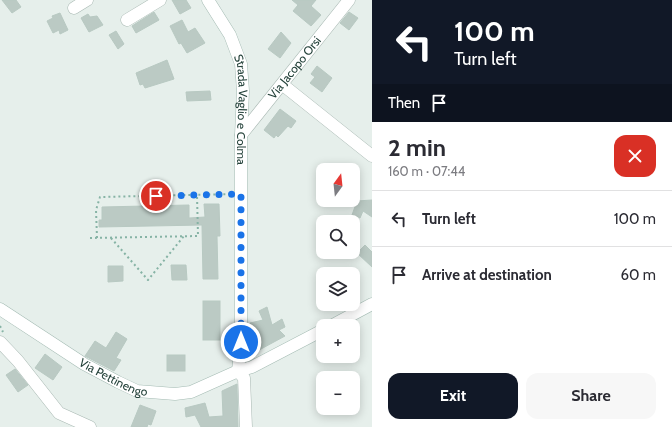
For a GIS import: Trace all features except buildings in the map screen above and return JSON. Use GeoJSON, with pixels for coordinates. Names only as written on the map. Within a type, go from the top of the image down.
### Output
{"type":"FeatureCollection","features":[{"type":"Feature","properties":{"kind":"street"},"geometry":{"type":"LineString","coordinates":[[74,8],[88,0]]}},
{"type":"Feature","properties":{"kind":"street"},"geometry":{"type":"LineString","coordinates":[[127,20],[160,0]]}},
{"type":"Feature","properties":{"kind":"street","name":"Strada Vaglio e Colma"},"geometry":{"type":"LineString","coordinates":[[208,0],[230,35],[241,64],[243,91],[241,135],[241,342],[238,371]]}},
{"type":"Feature","properties":{"kind":"street","name":"Via Jacopo Orsi"},"geometry":{"type":"LineString","coordinates":[[241,135],[283,85],[349,0]]}},
{"type":"Feature","properties":{"kind":"street"},"geometry":{"type":"LineString","coordinates":[[283,85],[372,156]]}},
{"type":"Feature","properties":{"kind":"street"},"geometry":{"type":"LineString","coordinates":[[343,319],[372,304]]}},
{"type":"Feature","properties":{"kind":"street","name":"Via Pettinengo"},"geometry":{"type":"LineString","coordinates":[[0,309],[84,364],[137,391],[175,394],[191,392],[238,371],[252,367],[316,334]]}},
{"type":"Feature","properties":{"kind":"street"},"geometry":{"type":"LineString","coordinates":[[0,342],[18,361],[59,413],[90,427]]}},
{"type":"Feature","properties":{"kind":"street"},"geometry":{"type":"LineString","coordinates":[[238,371],[244,378],[246,427]]}},
{"type":"Feature","properties":{"kind":"path"},"geometry":{"type":"LineString","coordinates":[[97,238],[96,210],[100,197],[241,194]]}},
{"type":"Feature","properties":{"kind":"path"},"geometry":{"type":"LineString","coordinates":[[90,238],[198,236],[197,195]]}},
{"type":"Feature","properties":{"kind":"path"},"geometry":{"type":"LineString","coordinates":[[111,238],[148,280],[184,236]]}},
{"type":"Feature","properties":{"kind":"route"},"geometry":{"type":"LineString","coordinates":[[156,196],[241,194],[241,342]]}}]}
